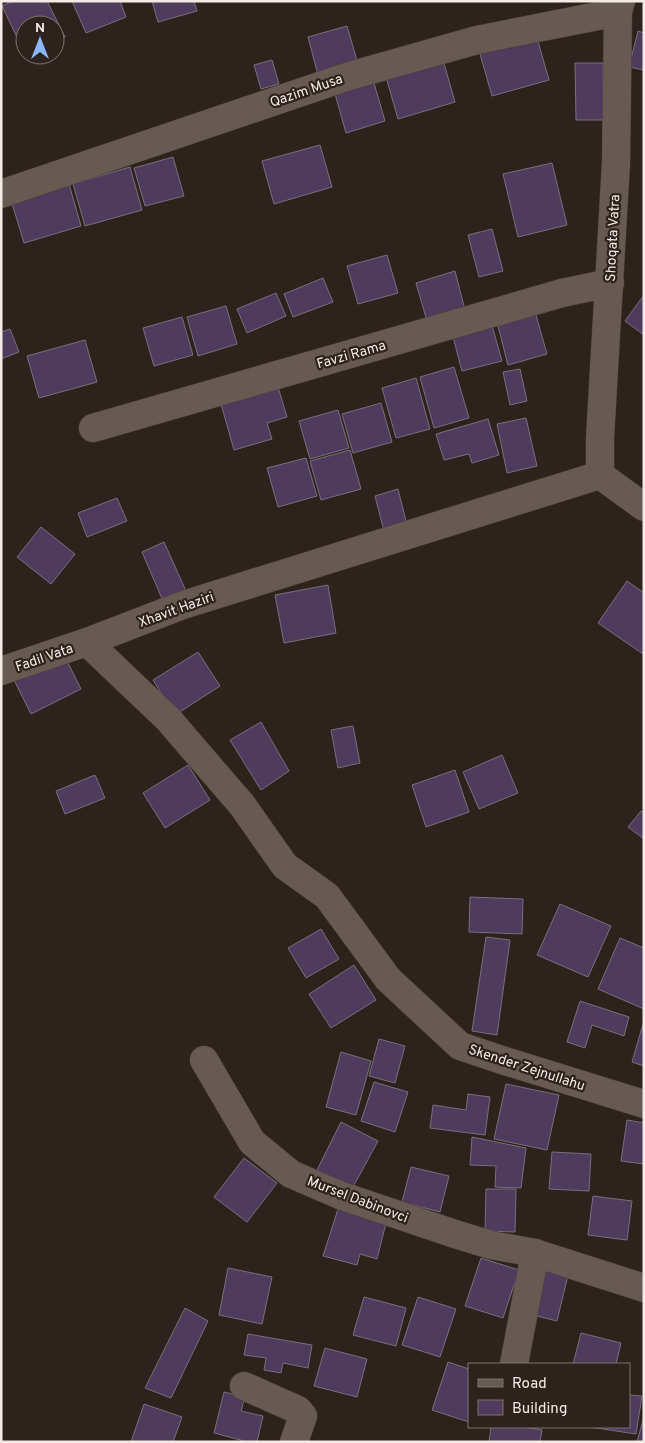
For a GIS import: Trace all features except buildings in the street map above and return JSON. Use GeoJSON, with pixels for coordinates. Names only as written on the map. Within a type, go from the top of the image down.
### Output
{"type":"FeatureCollection","features":[{"type":"Feature","properties":{"kind":"street","name":"Qazim Musa"},"geometry":{"type":"LineString","coordinates":[[1,194],[346,77],[477,40],[619,6]]}},
{"type":"Feature","properties":{"kind":"street","name":"Shoqata Vatra"},"geometry":{"type":"LineString","coordinates":[[600,475],[600,438],[616,163],[619,6]]}},
{"type":"Feature","properties":{"kind":"street","name":"Favzi Rama"},"geometry":{"type":"LineString","coordinates":[[93,428],[562,293],[610,283]]}},
{"type":"Feature","properties":{"kind":"street"},"geometry":{"type":"LineString","coordinates":[[600,475],[644,508]]}},
{"type":"Feature","properties":{"kind":"street","name":"Xhavit Haziri"},"geometry":{"type":"LineString","coordinates":[[87,642],[183,605],[600,475]]}},
{"type":"Feature","properties":{"kind":"street","name":"Fadil Vata"},"geometry":{"type":"LineString","coordinates":[[1,671],[87,642]]}},
{"type":"Feature","properties":{"kind":"street","name":"Skender Zejnullahu"},"geometry":{"type":"LineString","coordinates":[[87,642],[168,719],[242,805],[285,866],[327,896],[388,979],[460,1046],[644,1104]]}},
{"type":"Feature","properties":{"kind":"street","name":"Mursel Dabinovci"},"geometry":{"type":"LineString","coordinates":[[204,1060],[252,1142],[291,1174],[342,1196],[454,1234],[491,1245],[536,1253],[644,1288]]}},
{"type":"Feature","properties":{"kind":"street"},"geometry":{"type":"LineString","coordinates":[[514,1363],[536,1253]]}},
{"type":"Feature","properties":{"kind":"street"},"geometry":{"type":"LineString","coordinates":[[244,1386],[298,1410],[303,1416],[298,1441]]}}]}
